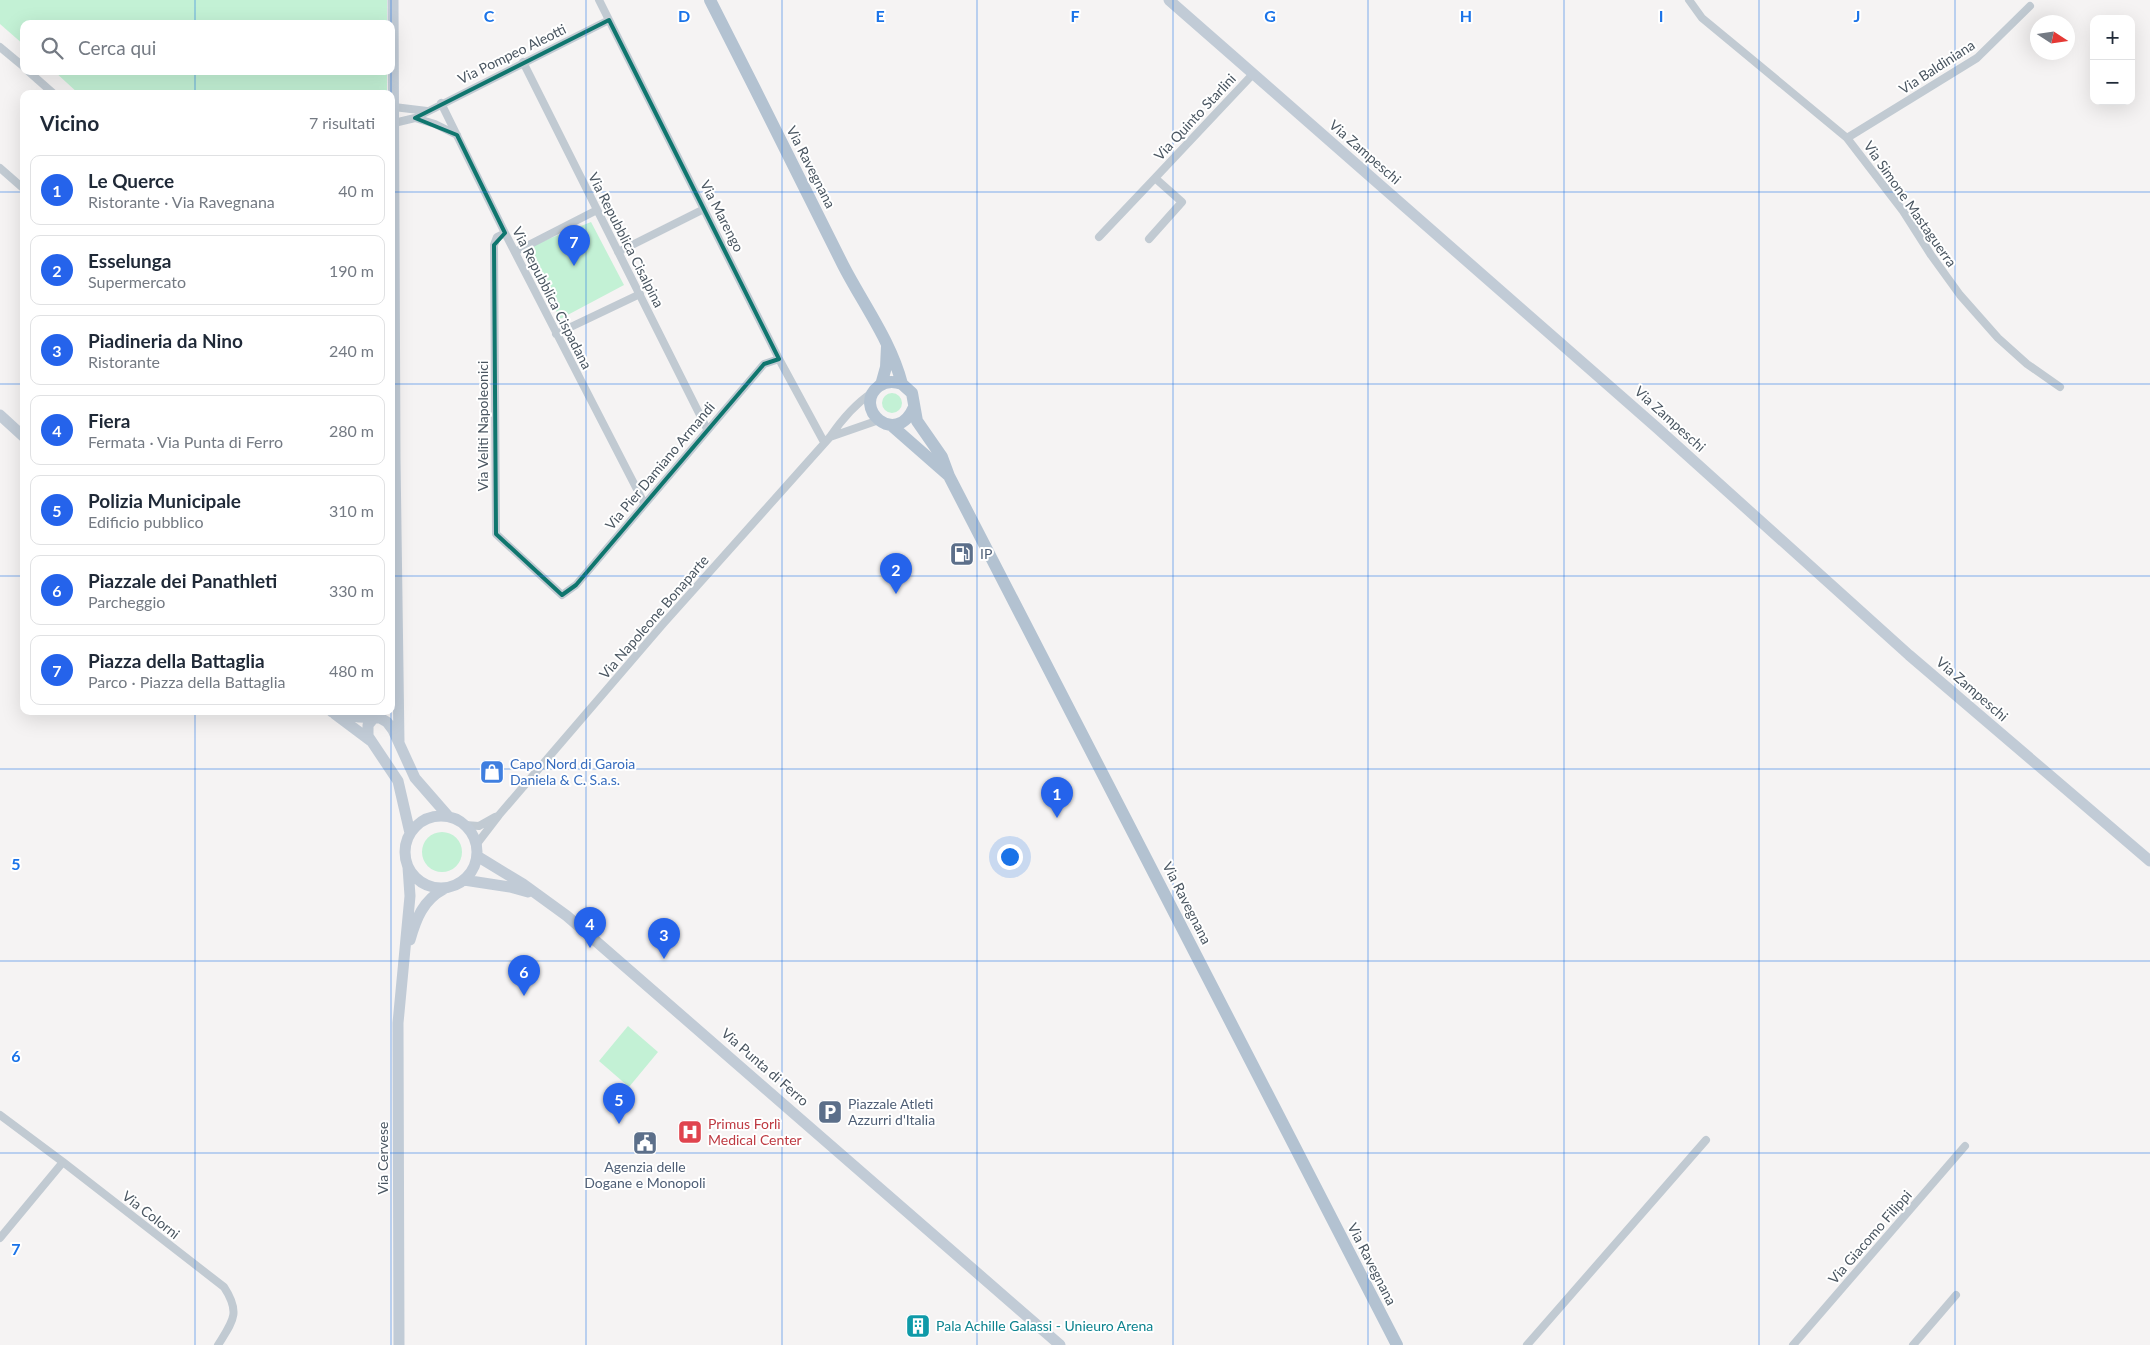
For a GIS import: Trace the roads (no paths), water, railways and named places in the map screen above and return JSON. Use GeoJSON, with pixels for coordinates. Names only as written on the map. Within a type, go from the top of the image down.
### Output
{"type":"FeatureCollection","features":[{"type":"Feature","properties":{"kind":"main road","name":"Via Ravegnana"},"geometry":{"type":"LineString","coordinates":[[710,0],[845,268],[887,346],[897,366],[902,384]]}},
{"type":"Feature","properties":{"kind":"main road"},"geometry":{"type":"LineString","coordinates":[[877,388],[891,382],[902,384],[912,394],[914,407],[910,416],[903,422],[885,423],[871,408],[871,401],[886,367],[887,346]]}},
{"type":"Feature","properties":{"kind":"main road","name":"Via Ravegnana"},"geometry":{"type":"LineString","coordinates":[[914,407],[917,421],[942,457],[950,476],[1397,1345]]}},
{"type":"Feature","properties":{"kind":"main road","name":"Via Ravegnana"},"geometry":{"type":"LineString","coordinates":[[885,423],[950,476]]}},
{"type":"Feature","properties":{"kind":"street"},"geometry":{"type":"LineString","coordinates":[[393,0],[393,20]]}},
{"type":"Feature","properties":{"kind":"street","name":"Via Marengo"},"geometry":{"type":"LineString","coordinates":[[599,0],[779,360],[827,440]]}},
{"type":"Feature","properties":{"kind":"street","name":"Via Zampeschi"},"geometry":{"type":"LineString","coordinates":[[1169,0],[1656,426],[1910,655],[2150,861]]}},
{"type":"Feature","properties":{"kind":"street","name":"Via Simone Mastaguerra"},"geometry":{"type":"LineString","coordinates":[[1689,0],[1702,18],[1848,138],[1903,211],[1931,256],[1960,295],[1998,338],[2027,364],[2060,387]]}},
{"type":"Feature","properties":{"kind":"street","name":"Via Baldiniana"},"geometry":{"type":"LineString","coordinates":[[1848,138],[1977,58],[2030,6]]}},
{"type":"Feature","properties":{"kind":"street","name":"Via Pompeo Aleotti"},"geometry":{"type":"LineString","coordinates":[[415,118],[427,110],[609,20]]}},
{"type":"Feature","properties":{"kind":"street"},"geometry":{"type":"LineString","coordinates":[[0,47],[20,64]]}},
{"type":"Feature","properties":{"kind":"street","name":"Via Repubblica Cisalpina"},"geometry":{"type":"LineString","coordinates":[[523,62],[707,429]]}},
{"type":"Feature","properties":{"kind":"street","name":"Via Quinto Starlini"},"geometry":{"type":"LineString","coordinates":[[1099,237],[1253,74]]}},
{"type":"Feature","properties":{"kind":"street"},"geometry":{"type":"LineString","coordinates":[[33,75],[49,90]]}},
{"type":"Feature","properties":{"kind":"street"},"geometry":{"type":"LineString","coordinates":[[394,75],[394,90]]}},
{"type":"Feature","properties":{"kind":"street","name":"Via Repubblica Cispadana"},"geometry":{"type":"LineString","coordinates":[[441,103],[556,334],[644,504]]}},
{"type":"Feature","properties":{"kind":"street"},"geometry":{"type":"LineString","coordinates":[[395,107],[427,110]]}},
{"type":"Feature","properties":{"kind":"street"},"geometry":{"type":"LineString","coordinates":[[395,123],[415,118],[434,124],[457,135]]}},
{"type":"Feature","properties":{"kind":"street"},"geometry":{"type":"LineString","coordinates":[[0,168],[20,186]]}},
{"type":"Feature","properties":{"kind":"street","name":"Via Quinto Starlini"},"geometry":{"type":"LineString","coordinates":[[1148,239],[1182,202],[1155,178]]}},
{"type":"Feature","properties":{"kind":"street"},"geometry":{"type":"LineString","coordinates":[[618,252],[704,209]]}},
{"type":"Feature","properties":{"kind":"street"},"geometry":{"type":"LineString","coordinates":[[515,252],[597,210]]}},
{"type":"Feature","properties":{"kind":"street","name":"Via Veliti Napoleonici"},"geometry":{"type":"LineString","coordinates":[[505,233],[497,237],[494,245],[496,534],[562,595]]}},
{"type":"Feature","properties":{"kind":"street"},"geometry":{"type":"LineString","coordinates":[[556,334],[640,294]]}},
{"type":"Feature","properties":{"kind":"street","name":"Via Pier Damiano Armandi"},"geometry":{"type":"LineString","coordinates":[[562,595],[576,585],[764,364],[779,360]]}},
{"type":"Feature","properties":{"kind":"street","name":"Via Napoleone Bonaparte"},"geometry":{"type":"LineString","coordinates":[[476,850],[499,815],[827,440],[840,422],[856,405],[877,388]]}},
{"type":"Feature","properties":{"kind":"street"},"geometry":{"type":"LineString","coordinates":[[0,415],[20,433]]}},
{"type":"Feature","properties":{"kind":"street","name":"Via Napoleone Bonaparte"},"geometry":{"type":"LineString","coordinates":[[827,440],[885,423]]}},
{"type":"Feature","properties":{"kind":"street"},"geometry":{"type":"LineString","coordinates":[[395,562],[399,742]]}},
{"type":"Feature","properties":{"kind":"street"},"geometry":{"type":"LineString","coordinates":[[395,674],[397,666]]}},
{"type":"Feature","properties":{"kind":"street","name":"Via Cervese"},"geometry":{"type":"LineString","coordinates":[[336,715],[371,741],[398,781],[410,833],[405,848],[410,896],[398,1023],[399,1345]]}},
{"type":"Feature","properties":{"kind":"street"},"geometry":{"type":"LineString","coordinates":[[371,741],[367,731],[376,715],[387,722],[399,742],[405,761],[414,778],[449,817],[465,825],[473,836],[476,850],[472,870],[464,880]]}},
{"type":"Feature","properties":{"kind":"street","name":"Via Napoleone Bonaparte"},"geometry":{"type":"LineString","coordinates":[[465,825],[479,826],[499,815]]}},
{"type":"Feature","properties":{"kind":"street"},"geometry":{"type":"LineString","coordinates":[[410,833],[425,820],[432,817],[449,817]]}},
{"type":"Feature","properties":{"kind":"street","name":"Via Punta di Ferro"},"geometry":{"type":"LineString","coordinates":[[476,850],[567,916],[1060,1345]]}},
{"type":"Feature","properties":{"kind":"street"},"geometry":{"type":"LineString","coordinates":[[408,867],[413,876],[422,884],[434,888],[444,888]]}},
{"type":"Feature","properties":{"kind":"street","name":"Via Cervese"},"geometry":{"type":"LineString","coordinates":[[402,971],[411,938],[424,906],[432,895],[464,880]]}},
{"type":"Feature","properties":{"kind":"street","name":"Via Punta di Ferro"},"geometry":{"type":"LineString","coordinates":[[464,880],[510,887],[538,895]]}},
{"type":"Feature","properties":{"kind":"street","name":"Via Colorni"},"geometry":{"type":"LineString","coordinates":[[0,1115],[224,1287],[233,1301],[234,1317],[218,1345]]}},
{"type":"Feature","properties":{"kind":"street"},"geometry":{"type":"LineString","coordinates":[[1527,1345],[1706,1140]]}},
{"type":"Feature","properties":{"kind":"street","name":"Via Giacomo Filippi"},"geometry":{"type":"LineString","coordinates":[[1793,1345],[1965,1146]]}},
{"type":"Feature","properties":{"kind":"street"},"geometry":{"type":"LineString","coordinates":[[0,1238],[63,1162]]}},
{"type":"Feature","properties":{"kind":"street"},"geometry":{"type":"LineString","coordinates":[[1913,1345],[1956,1294]]}},
{"type":"Feature","properties":{"kind":"place","name":"Piazza della Battaglia"},"geometry":{"type":"Point","coordinates":[574,266]}},
{"type":"Feature","properties":{"kind":"place","name":"IP"},"geometry":{"type":"Point","coordinates":[962,554]}},
{"type":"Feature","properties":{"kind":"place","name":"Esselunga"},"geometry":{"type":"Point","coordinates":[896,594]}},
{"type":"Feature","properties":{"kind":"place","name":"Capo Nord di Garoia Daniela & C. S.a.s."},"geometry":{"type":"Point","coordinates":[492,772]}},
{"type":"Feature","properties":{"kind":"place","name":"Le Querce"},"geometry":{"type":"Point","coordinates":[1057,818]}},
{"type":"Feature","properties":{"kind":"place","name":"Fiera"},"geometry":{"type":"Point","coordinates":[590,948]}},
{"type":"Feature","properties":{"kind":"place","name":"Piadineria da Nino"},"geometry":{"type":"Point","coordinates":[664,959]}},
{"type":"Feature","properties":{"kind":"place","name":"Piazzale dei Panathleti"},"geometry":{"type":"Point","coordinates":[524,996]}},
{"type":"Feature","properties":{"kind":"place","name":"Piazzale Atleti Azzurri d'Italia"},"geometry":{"type":"Point","coordinates":[830,1112]}},
{"type":"Feature","properties":{"kind":"place","name":"Polizia Municipale"},"geometry":{"type":"Point","coordinates":[619,1124]}},
{"type":"Feature","properties":{"kind":"place","name":"Primus Forlì Medical Center"},"geometry":{"type":"Point","coordinates":[690,1132]}},
{"type":"Feature","properties":{"kind":"place","name":"Agenzia delle Dogane e Monopoli"},"geometry":{"type":"Point","coordinates":[645,1143]}},
{"type":"Feature","properties":{"kind":"place","name":"Pala Achille Galassi - Unieuro Arena"},"geometry":{"type":"Point","coordinates":[918,1326]}}]}
